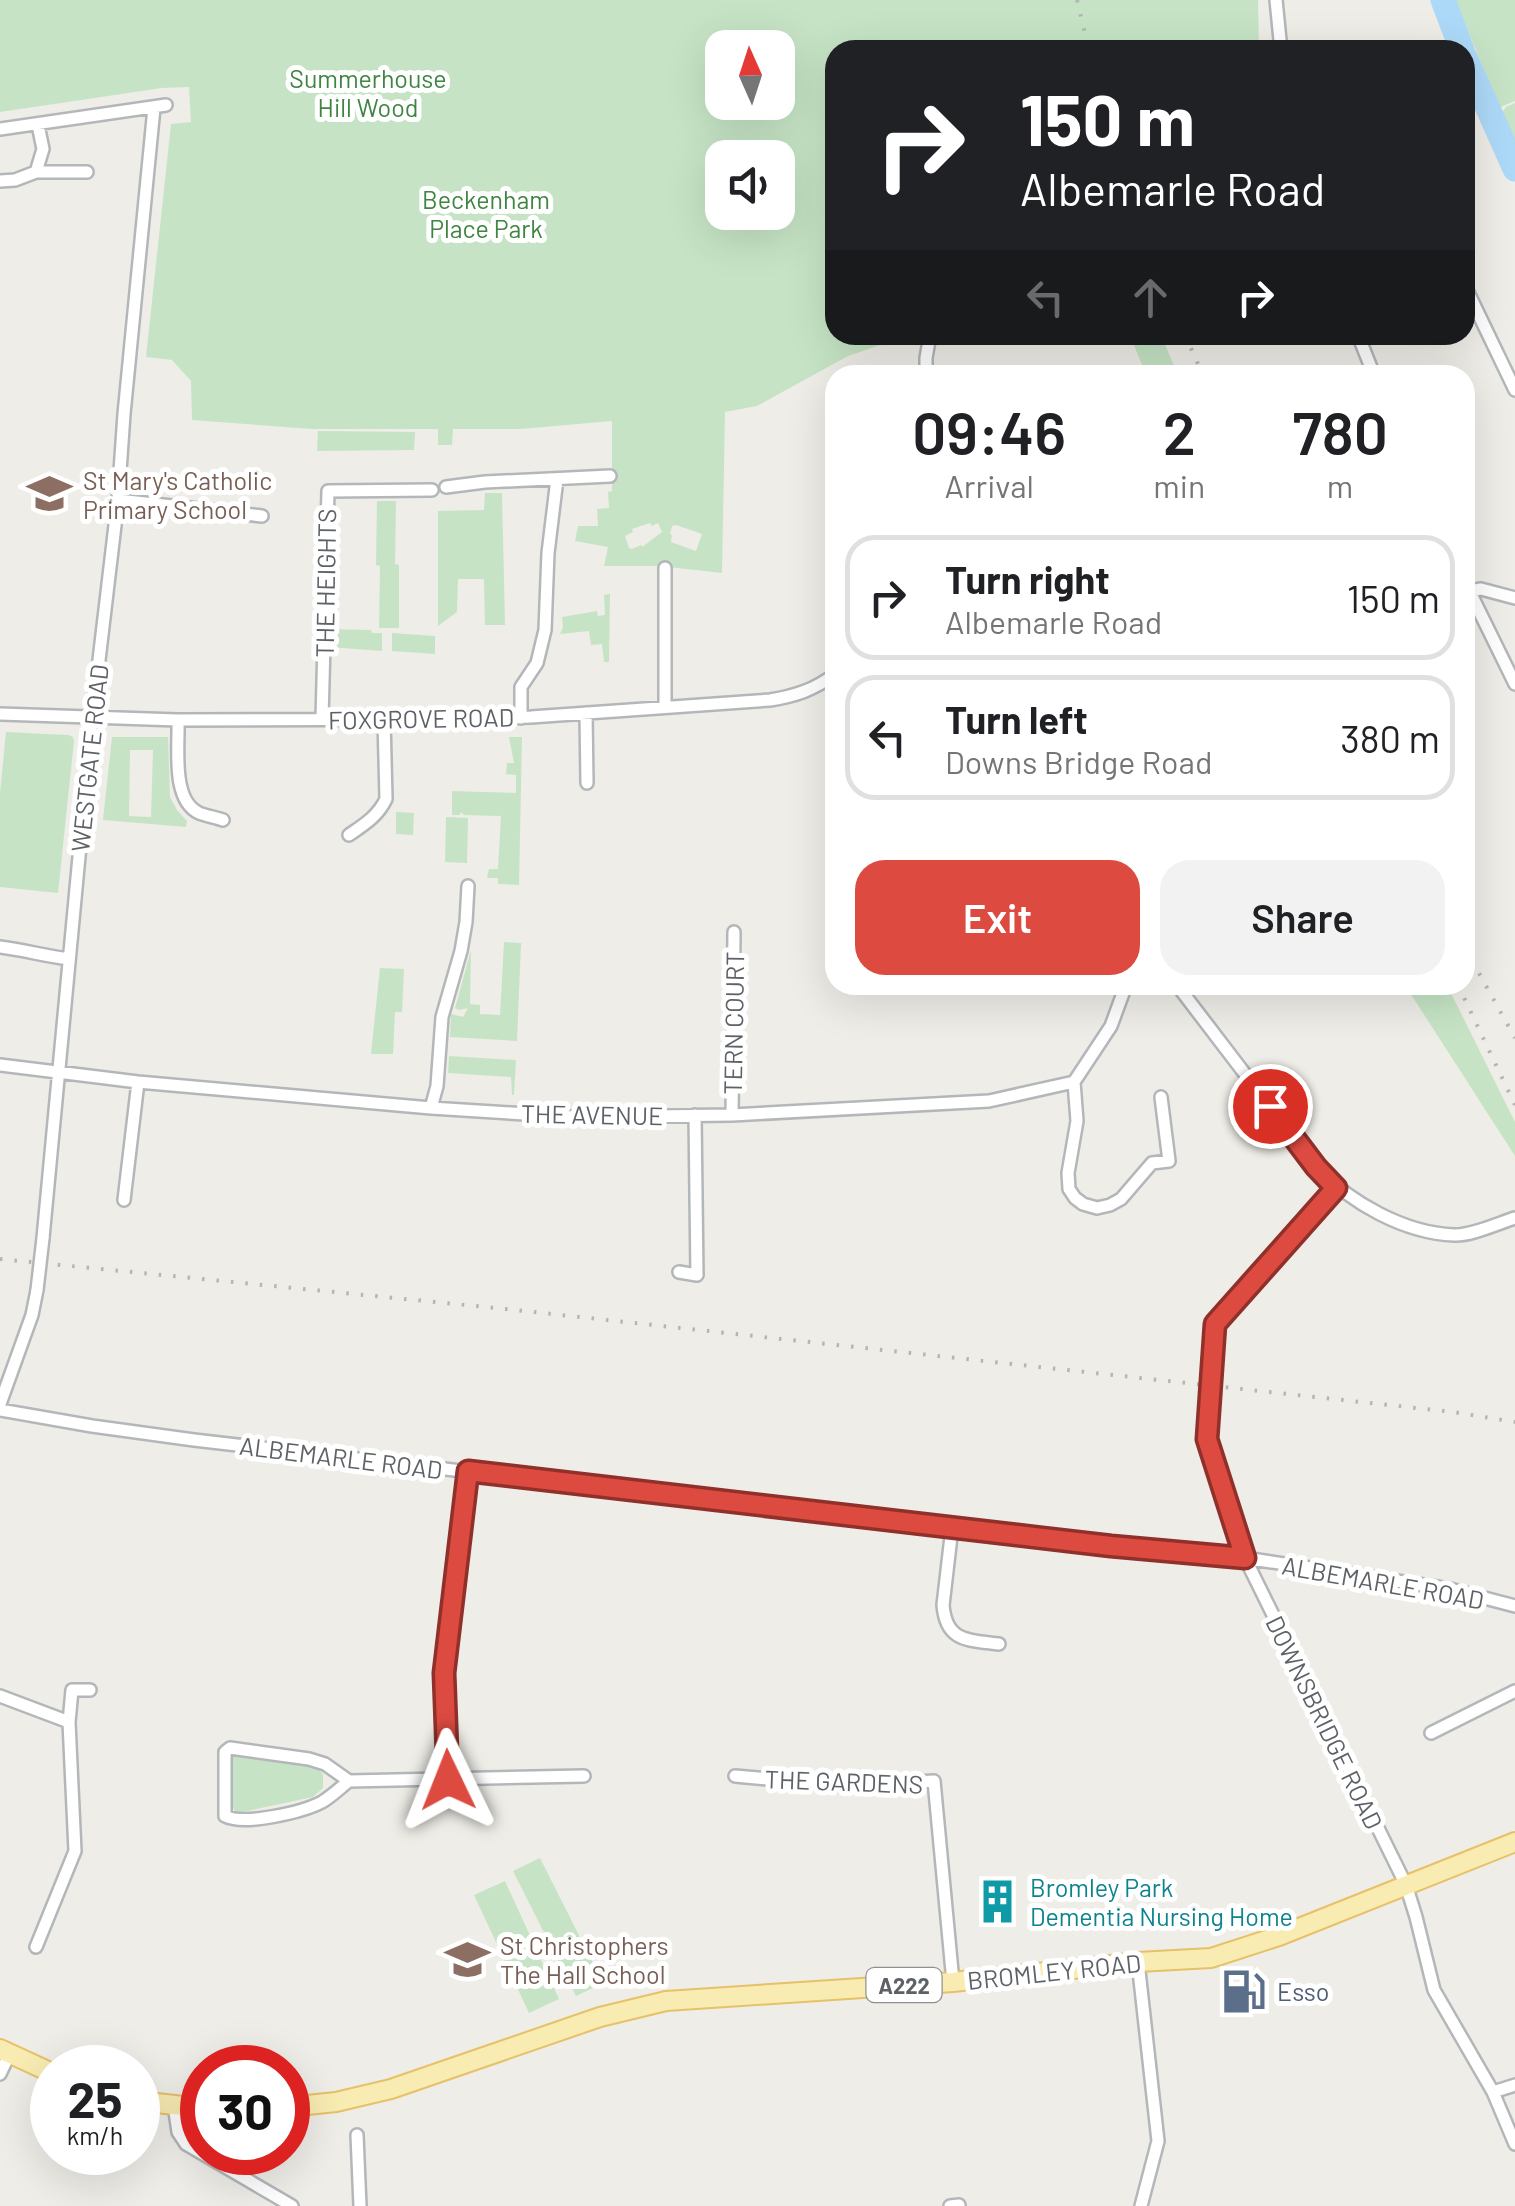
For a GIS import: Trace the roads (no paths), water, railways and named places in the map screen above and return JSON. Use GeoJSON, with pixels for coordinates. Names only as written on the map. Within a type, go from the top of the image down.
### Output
{"type":"FeatureCollection","features":[{"type":"Feature","properties":{"kind":"main road","name":"BROMLEY ROAD"},"geometry":{"type":"LineString","coordinates":[[310,2105],[391,2089],[600,2017],[666,2001],[953,1982],[1211,1958],[1279,1936],[1515,1842]]}},
{"type":"Feature","properties":{"kind":"main road"},"geometry":{"type":"LineString","coordinates":[[5,2051],[30,2063]]}},
{"type":"Feature","properties":{"kind":"main road"},"geometry":{"type":"LineString","coordinates":[[160,2104],[180,2106]]}},
{"type":"Feature","properties":{"kind":"street"},"geometry":{"type":"LineString","coordinates":[[1276,0],[1279,40]]}},
{"type":"Feature","properties":{"kind":"street","name":"WESTGATE ROAD"},"geometry":{"type":"LineString","coordinates":[[0,1407],[37,1290],[92,718],[160,106],[38,126]]}},
{"type":"Feature","properties":{"kind":"street"},"geometry":{"type":"LineString","coordinates":[[0,129],[38,126],[43,149],[36,172]]}},
{"type":"Feature","properties":{"kind":"street"},"geometry":{"type":"LineString","coordinates":[[0,180],[15,180],[36,172],[86,172]]}},
{"type":"Feature","properties":{"kind":"street"},"geometry":{"type":"LineString","coordinates":[[1475,307],[1515,390]]}},
{"type":"Feature","properties":{"kind":"street"},"geometry":{"type":"LineString","coordinates":[[446,487],[610,476]]}},
{"type":"Feature","properties":{"kind":"street"},"geometry":{"type":"LineString","coordinates":[[521,718],[521,687],[537,663],[545,630],[548,553],[557,479]]}},
{"type":"Feature","properties":{"kind":"street","name":"THE HEIGHTS"},"geometry":{"type":"LineString","coordinates":[[322,720],[328,491],[432,490]]}},
{"type":"Feature","properties":{"kind":"street"},"geometry":{"type":"LineString","coordinates":[[118,500],[262,516]]}},
{"type":"Feature","properties":{"kind":"street"},"geometry":{"type":"LineString","coordinates":[[665,568],[665,708]]}},
{"type":"Feature","properties":{"kind":"street"},"geometry":{"type":"LineString","coordinates":[[1475,588],[1515,598]]}},
{"type":"Feature","properties":{"kind":"street"},"geometry":{"type":"LineString","coordinates":[[1475,603],[1515,684]]}},
{"type":"Feature","properties":{"kind":"street","name":"FOXGROVE ROAD"},"geometry":{"type":"LineString","coordinates":[[0,714],[178,720],[521,718],[759,701],[795,696],[825,682]]}},
{"type":"Feature","properties":{"kind":"street"},"geometry":{"type":"LineString","coordinates":[[586,713],[587,784]]}},
{"type":"Feature","properties":{"kind":"street"},"geometry":{"type":"LineString","coordinates":[[178,720],[180,792],[186,804],[199,813],[223,820]]}},
{"type":"Feature","properties":{"kind":"street"},"geometry":{"type":"LineString","coordinates":[[349,835],[370,822],[386,798],[384,720]]}},
{"type":"Feature","properties":{"kind":"street"},"geometry":{"type":"LineString","coordinates":[[431,1108],[442,1017],[461,951],[468,886]]}},
{"type":"Feature","properties":{"kind":"street","name":"TERN COURT"},"geometry":{"type":"LineString","coordinates":[[732,1115],[734,932]]}},
{"type":"Feature","properties":{"kind":"street"},"geometry":{"type":"LineString","coordinates":[[0,947],[68,958]]}},
{"type":"Feature","properties":{"kind":"street"},"geometry":{"type":"LineString","coordinates":[[1122,995],[1111,1026],[1074,1082],[1077,1121],[1069,1189],[1082,1204],[1097,1208],[1121,1200],[1152,1163],[1169,1161],[1161,1097]]}},
{"type":"Feature","properties":{"kind":"street"},"geometry":{"type":"LineString","coordinates":[[1186,995],[1336,1188],[1399,1224],[1457,1236],[1515,1218]]}},
{"type":"Feature","properties":{"kind":"street","name":"THE AVENUE"},"geometry":{"type":"LineString","coordinates":[[0,1066],[138,1082],[573,1117],[732,1115],[989,1101],[1074,1082]]}},
{"type":"Feature","properties":{"kind":"street"},"geometry":{"type":"LineString","coordinates":[[124,1200],[138,1082]]}},
{"type":"Feature","properties":{"kind":"street"},"geometry":{"type":"LineString","coordinates":[[679,1272],[697,1276],[694,1115]]}},
{"type":"Feature","properties":{"kind":"street","name":"DOWNSBRIDGE ROAD"},"geometry":{"type":"LineString","coordinates":[[1336,1188],[1215,1324],[1207,1439],[1245,1558],[1406,1885],[1434,1990],[1493,2092],[1515,2144]]}},
{"type":"Feature","properties":{"kind":"street","name":"ALBEMARLE ROAD"},"geometry":{"type":"LineString","coordinates":[[0,1407],[92,1426],[199,1440],[1111,1546],[1245,1558],[1450,1590],[1515,1606]]}},
{"type":"Feature","properties":{"kind":"street"},"geometry":{"type":"LineString","coordinates":[[448,1780],[444,1673],[468,1471]]}},
{"type":"Feature","properties":{"kind":"street"},"geometry":{"type":"LineString","coordinates":[[952,1528],[943,1605],[948,1628],[965,1640],[999,1644]]}},
{"type":"Feature","properties":{"kind":"street"},"geometry":{"type":"LineString","coordinates":[[36,1947],[76,1851],[68,1722],[72,1690],[90,1690]]}},
{"type":"Feature","properties":{"kind":"street"},"geometry":{"type":"LineString","coordinates":[[1431,1732],[1515,1691]]}},
{"type":"Feature","properties":{"kind":"street"},"geometry":{"type":"LineString","coordinates":[[0,1696],[68,1722]]}},
{"type":"Feature","properties":{"kind":"street"},"geometry":{"type":"LineString","coordinates":[[349,1781],[306,1808],[234,1821],[225,1816],[224,1752],[230,1748],[309,1759],[325,1764],[349,1781],[584,1776]]}},
{"type":"Feature","properties":{"kind":"street","name":"THE GARDENS"},"geometry":{"type":"LineString","coordinates":[[735,1776],[845,1786],[934,1781],[953,1982]]}},
{"type":"Feature","properties":{"kind":"street"},"geometry":{"type":"LineString","coordinates":[[1138,1962],[1158,2141],[1141,2206]]}},
{"type":"Feature","properties":{"kind":"street"},"geometry":{"type":"LineString","coordinates":[[0,2074],[5,2051]]}},
{"type":"Feature","properties":{"kind":"street"},"geometry":{"type":"LineString","coordinates":[[1493,2092],[1515,2085]]}},
{"type":"Feature","properties":{"kind":"street"},"geometry":{"type":"LineString","coordinates":[[174,2106],[178,2132],[186,2144],[292,2206]]}},
{"type":"Feature","properties":{"kind":"street"},"geometry":{"type":"LineString","coordinates":[[357,2136],[360,2206]]}},
{"type":"Feature","properties":{"kind":"street"},"geometry":{"type":"LineString","coordinates":[[950,2206],[959,2205]]}},
{"type":"Feature","properties":{"kind":"waterway"},"geometry":{"type":"LineString","coordinates":[[1443,0],[1458,40]]}},
{"type":"Feature","properties":{"kind":"waterway"},"geometry":{"type":"LineString","coordinates":[[1475,79],[1515,169]]}},
{"type":"Feature","properties":{"kind":"railway"},"geometry":{"type":"LineString","coordinates":[[1077,0],[1087,40]]}},
{"type":"Feature","properties":{"kind":"railway"},"geometry":{"type":"LineString","coordinates":[[1190,345],[1198,365]]}},
{"type":"Feature","properties":{"kind":"railway"},"geometry":{"type":"LineString","coordinates":[[1475,966],[1515,1038]]}},
{"type":"Feature","properties":{"kind":"railway"},"geometry":{"type":"LineString","coordinates":[[1463,995],[1515,1105]]}},
{"type":"Feature","properties":{"kind":"railway"},"geometry":{"type":"LineString","coordinates":[[0,1259],[506,1309],[1453,1412],[1515,1422]]}},
{"type":"Feature","properties":{"kind":"place","name":"St Mary's Catholic Primary School"},"geometry":{"type":"Point","coordinates":[50,494]}},
{"type":"Feature","properties":{"kind":"place","name":"Bromley Park Dementia Nursing Home"},"geometry":{"type":"Point","coordinates":[997,1901]}},
{"type":"Feature","properties":{"kind":"place","name":"St Christophers The Hall School"},"geometry":{"type":"Point","coordinates":[467,1959]}},
{"type":"Feature","properties":{"kind":"place","name":"Esso"},"geometry":{"type":"Point","coordinates":[1244,1991]}},
{"type":"Feature","properties":{"kind":"park label","name":"Summerhouse Hill Wood"},"geometry":{"type":"Point","coordinates":[368,92]}},
{"type":"Feature","properties":{"kind":"park label","name":"Beckenham Place Park"},"geometry":{"type":"Point","coordinates":[486,214]}}]}
